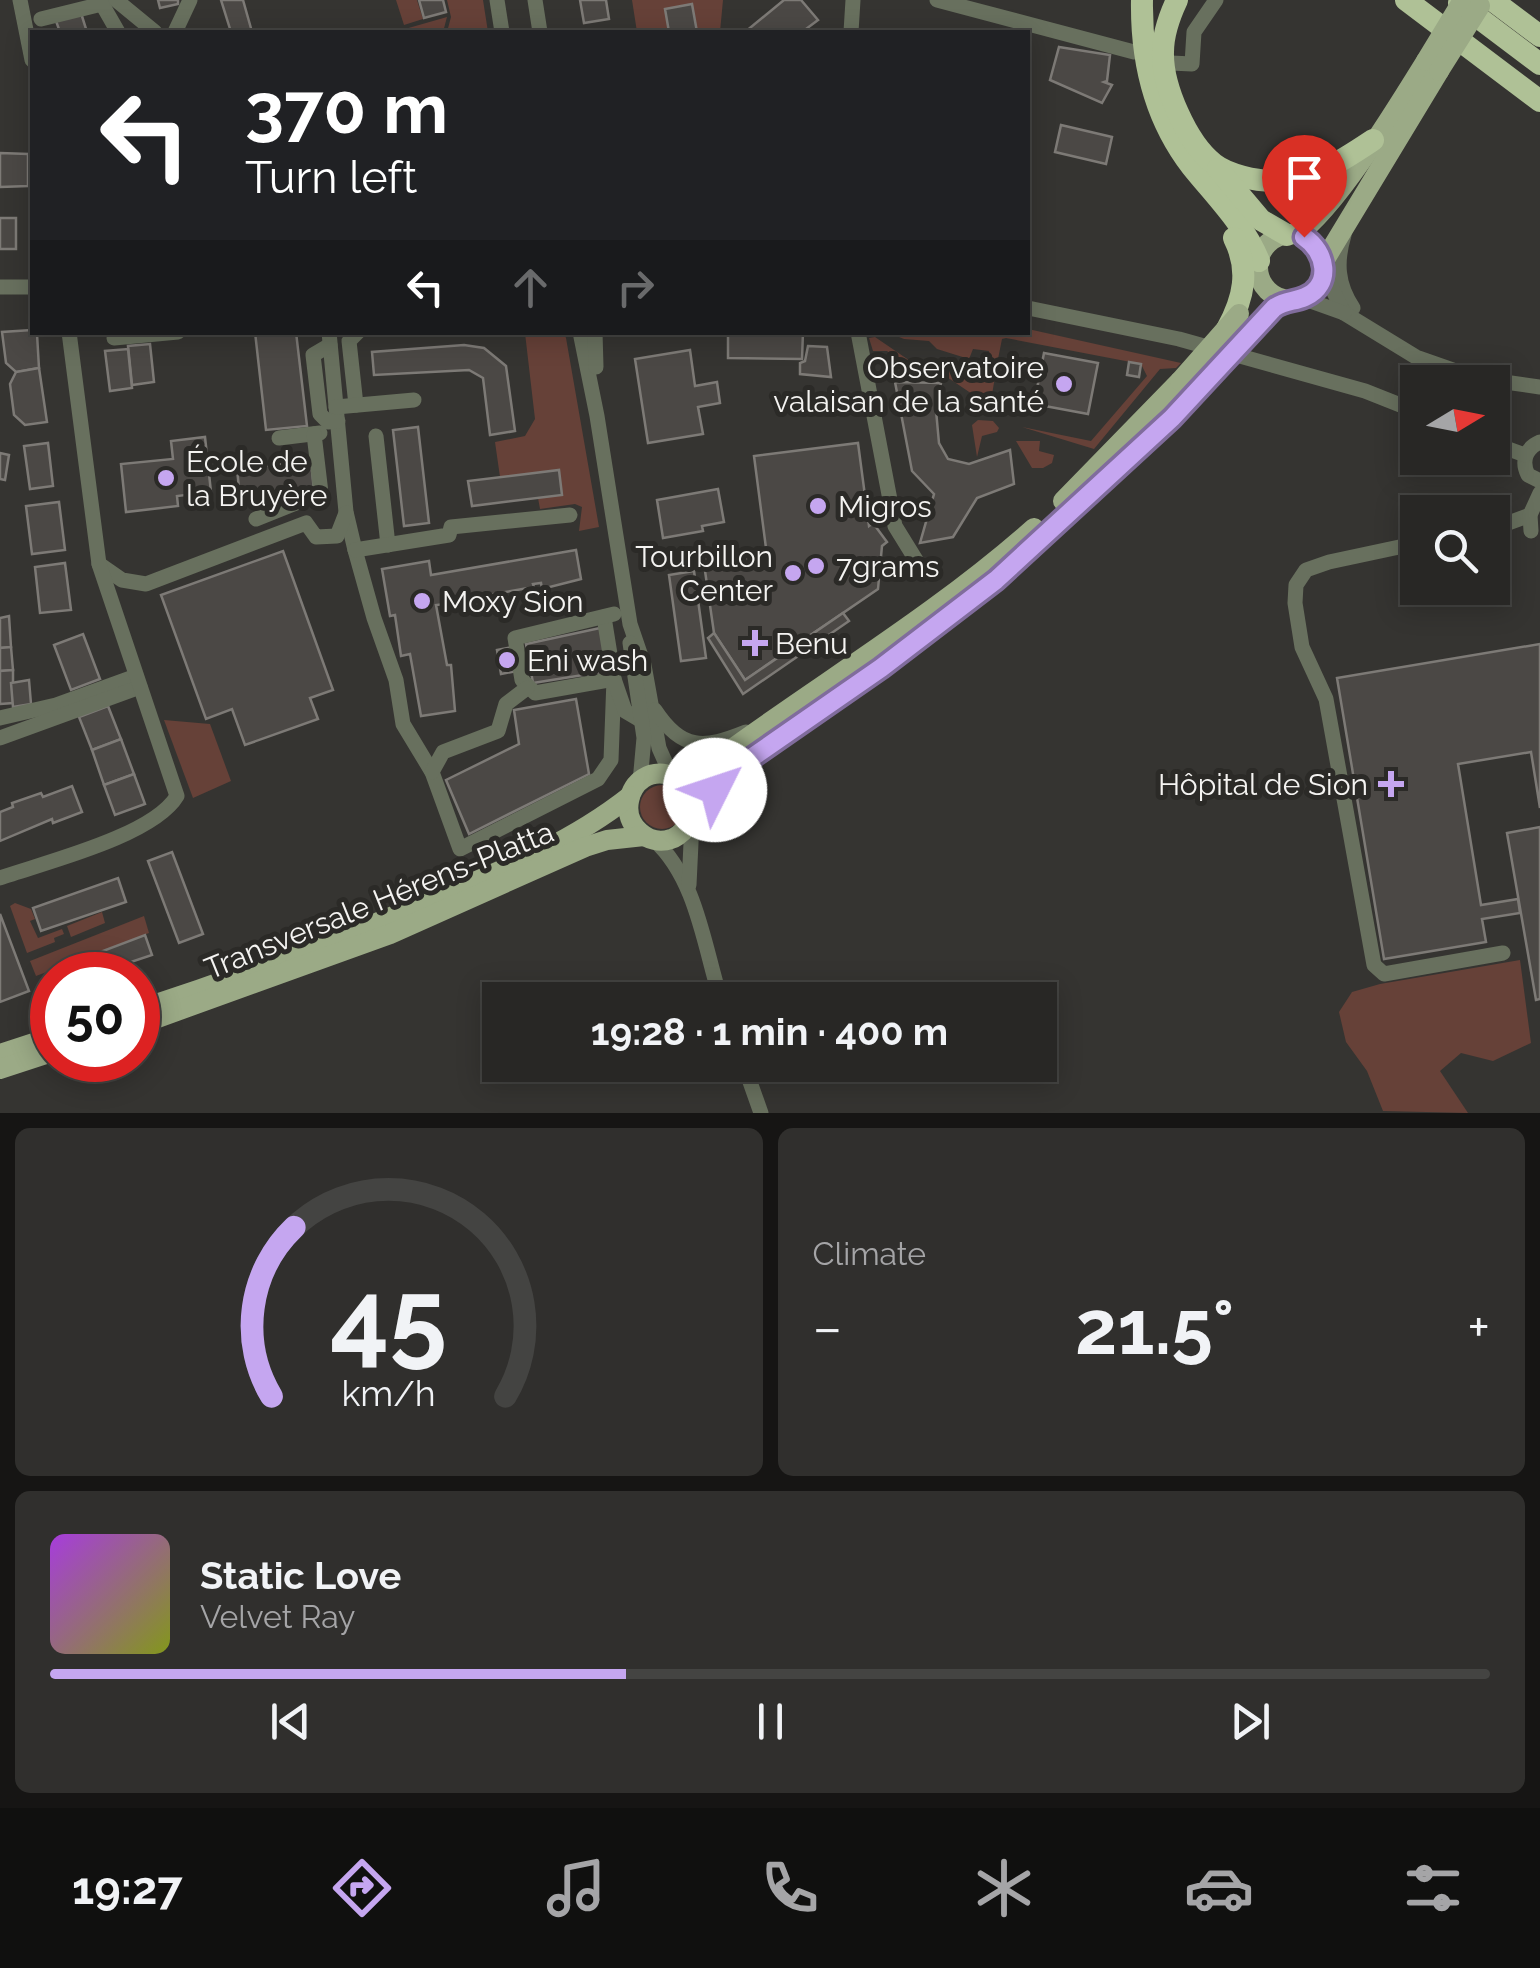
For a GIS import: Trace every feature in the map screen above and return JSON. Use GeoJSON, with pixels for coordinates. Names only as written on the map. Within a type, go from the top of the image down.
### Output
{"type":"FeatureCollection","features":[{"type":"Feature","properties":{"kind":"highway"},"geometry":{"type":"LineString","coordinates":[[1142,0],[1145,59],[1154,96],[1171,134],[1261,220],[1292,235]]}},
{"type":"Feature","properties":{"kind":"highway"},"geometry":{"type":"LineString","coordinates":[[1177,0],[1166,30],[1164,69],[1241,255],[1244,286],[1234,319]]}},
{"type":"Feature","properties":{"kind":"highway"},"geometry":{"type":"LineString","coordinates":[[1406,0],[1540,101]]}},
{"type":"Feature","properties":{"kind":"highway"},"geometry":{"type":"LineString","coordinates":[[1454,0],[1540,64]]}},
{"type":"Feature","properties":{"kind":"highway"},"geometry":{"type":"LineString","coordinates":[[1492,0],[1540,36]]}},
{"type":"Feature","properties":{"kind":"highway"},"geometry":{"type":"LineString","coordinates":[[1208,171],[1285,181],[1323,170],[1373,140]]}},
{"type":"Feature","properties":{"kind":"highway"},"geometry":{"type":"LineString","coordinates":[[1208,171],[1244,228],[1259,268]]}},
{"type":"Feature","properties":{"kind":"main road"},"geometry":{"type":"LineString","coordinates":[[1463,0],[1432,66],[1324,267],[1315,291],[1294,299],[1261,322],[1146,444],[996,580],[881,668],[734,770],[676,838],[649,838],[631,820],[629,795],[654,775],[696,771],[722,756],[910,628],[1022,539],[1180,381],[1234,319],[1267,246],[1318,217],[1373,140],[1432,66],[1484,0]]}},
{"type":"Feature","properties":{"kind":"main road"},"geometry":{"type":"LineString","coordinates":[[1292,235],[1316,245],[1324,267]]}},
{"type":"Feature","properties":{"kind":"main road"},"geometry":{"type":"LineString","coordinates":[[1259,268],[1269,292],[1294,299]]}},
{"type":"Feature","properties":{"kind":"main road"},"geometry":{"type":"LineString","coordinates":[[674,776],[692,793],[693,819]]}},
{"type":"Feature","properties":{"kind":"main road","name":"Transversale Hérens-Platta"},"geometry":{"type":"LineString","coordinates":[[160,1002],[384,920],[542,852],[582,832],[629,795]]}},
{"type":"Feature","properties":{"kind":"main road","name":"Transversale Hérens-Platta"},"geometry":{"type":"LineString","coordinates":[[160,1017],[390,934],[586,847],[607,840],[649,838]]}},
{"type":"Feature","properties":{"kind":"main road"},"geometry":{"type":"LineString","coordinates":[[0,1054],[30,1044]]}},
{"type":"Feature","properties":{"kind":"main road"},"geometry":{"type":"LineString","coordinates":[[0,1069],[30,1059]]}},
{"type":"Feature","properties":{"kind":"street"},"geometry":{"type":"LineString","coordinates":[[20,0],[30,50]]}},
{"type":"Feature","properties":{"kind":"street"},"geometry":{"type":"LineString","coordinates":[[176,30],[190,0]]}},
{"type":"Feature","properties":{"kind":"street"},"geometry":{"type":"LineString","coordinates":[[497,0],[502,30]]}},
{"type":"Feature","properties":{"kind":"street"},"geometry":{"type":"LineString","coordinates":[[535,0],[540,30]]}},
{"type":"Feature","properties":{"kind":"street"},"geometry":{"type":"LineString","coordinates":[[851,30],[853,0]]}},
{"type":"Feature","properties":{"kind":"street"},"geometry":{"type":"LineString","coordinates":[[937,0],[1134,52]]}},
{"type":"Feature","properties":{"kind":"street"},"geometry":{"type":"LineString","coordinates":[[1171,62],[1192,64],[1194,32],[1216,0]]}},
{"type":"Feature","properties":{"kind":"street"},"geometry":{"type":"LineString","coordinates":[[107,1],[117,30]]}},
{"type":"Feature","properties":{"kind":"street"},"geometry":{"type":"LineString","coordinates":[[41,19],[107,1],[152,30]]}},
{"type":"Feature","properties":{"kind":"street"},"geometry":{"type":"LineString","coordinates":[[1350,216],[1340,248],[1340,284],[1370,331]]}},
{"type":"Feature","properties":{"kind":"street"},"geometry":{"type":"LineString","coordinates":[[1324,267],[1344,313]]}},
{"type":"Feature","properties":{"kind":"street"},"geometry":{"type":"LineString","coordinates":[[0,286],[30,287]]}},
{"type":"Feature","properties":{"kind":"street"},"geometry":{"type":"LineString","coordinates":[[1294,299],[1344,313],[1416,357],[1456,372],[1540,388]]}},
{"type":"Feature","properties":{"kind":"street"},"geometry":{"type":"LineString","coordinates":[[1030,308],[1179,340],[1366,391],[1400,405]]}},
{"type":"Feature","properties":{"kind":"street"},"geometry":{"type":"LineString","coordinates":[[0,878],[136,830],[169,808],[177,796],[99,564],[69,335]]}},
{"type":"Feature","properties":{"kind":"street"},"geometry":{"type":"LineString","coordinates":[[114,338],[146,335]]}},
{"type":"Feature","properties":{"kind":"street"},"geometry":{"type":"LineString","coordinates":[[355,335],[349,340],[356,405]]}},
{"type":"Feature","properties":{"kind":"street"},"geometry":{"type":"LineString","coordinates":[[581,335],[598,416],[644,755],[629,795],[598,779]]}},
{"type":"Feature","properties":{"kind":"street"},"geometry":{"type":"LineString","coordinates":[[596,335],[598,416]]}},
{"type":"Feature","properties":{"kind":"street"},"geometry":{"type":"LineString","coordinates":[[859,335],[895,526],[916,560]]}},
{"type":"Feature","properties":{"kind":"street"},"geometry":{"type":"LineString","coordinates":[[329,339],[334,417],[355,550],[396,680],[403,724],[432,772],[460,849],[598,779],[611,760],[614,679],[604,617]]}},
{"type":"Feature","properties":{"kind":"street"},"geometry":{"type":"LineString","coordinates":[[279,438],[320,433],[334,417],[356,405],[414,400]]}},
{"type":"Feature","properties":{"kind":"street"},"geometry":{"type":"LineString","coordinates":[[256,518],[321,493],[314,434]]}},
{"type":"Feature","properties":{"kind":"street"},"geometry":{"type":"LineString","coordinates":[[376,436],[388,544]]}},
{"type":"Feature","properties":{"kind":"street"},"geometry":{"type":"LineString","coordinates":[[1525,456],[1540,442]]}},
{"type":"Feature","properties":{"kind":"street"},"geometry":{"type":"LineString","coordinates":[[1510,450],[1525,456]]}},
{"type":"Feature","properties":{"kind":"street"},"geometry":{"type":"LineString","coordinates":[[1525,456],[1528,475],[1540,482]]}},
{"type":"Feature","properties":{"kind":"street"},"geometry":{"type":"LineString","coordinates":[[1510,526],[1530,523],[1540,493]]}},
{"type":"Feature","properties":{"kind":"street"},"geometry":{"type":"LineString","coordinates":[[99,564],[122,580],[146,584],[306,523],[316,537],[337,536],[346,512]]}},
{"type":"Feature","properties":{"kind":"street"},"geometry":{"type":"LineString","coordinates":[[355,550],[450,535],[451,527],[570,515]]}},
{"type":"Feature","properties":{"kind":"street"},"geometry":{"type":"LineString","coordinates":[[1400,547],[1306,570],[1296,585],[1302,647],[1326,699],[1374,965],[1384,974],[1504,952]]}},
{"type":"Feature","properties":{"kind":"street"},"geometry":{"type":"LineString","coordinates":[[614,679],[535,693],[522,680],[515,638],[604,617],[628,616]]}},
{"type":"Feature","properties":{"kind":"street"},"geometry":{"type":"LineString","coordinates":[[628,616],[644,664],[659,748],[674,776]]}},
{"type":"Feature","properties":{"kind":"street"},"geometry":{"type":"LineString","coordinates":[[614,679],[626,711],[642,721]]}},
{"type":"Feature","properties":{"kind":"street"},"geometry":{"type":"LineString","coordinates":[[0,718],[138,682]]}},
{"type":"Feature","properties":{"kind":"street"},"geometry":{"type":"LineString","coordinates":[[0,738],[138,682]]}},
{"type":"Feature","properties":{"kind":"street"},"geometry":{"type":"LineString","coordinates":[[432,772],[443,752],[498,731],[506,704],[527,688]]}},
{"type":"Feature","properties":{"kind":"street"},"geometry":{"type":"LineString","coordinates":[[652,705],[671,731],[697,744],[716,743],[764,726]]}},
{"type":"Feature","properties":{"kind":"street"},"geometry":{"type":"LineString","coordinates":[[691,898],[688,856],[693,819]]}},
{"type":"Feature","properties":{"kind":"street"},"geometry":{"type":"LineString","coordinates":[[649,838],[670,857],[691,898],[716,982]]}},
{"type":"Feature","properties":{"kind":"street"},"geometry":{"type":"LineString","coordinates":[[750,1082],[762,1113]]}},
{"type":"Feature","properties":{"kind":"shaded area"},"geometry":{"type":"Polygon","coordinates":[[[396,0],[417,0],[423,19],[404,25],[396,0]]]}},
{"type":"Feature","properties":{"kind":"shaded area"},"geometry":{"type":"Polygon","coordinates":[[[447,0],[483,0],[488,30],[448,30],[451,17],[447,0]]]}},
{"type":"Feature","properties":{"kind":"shaded area"},"geometry":{"type":"Polygon","coordinates":[[[632,0],[723,0],[720,30],[697,30],[692,4],[665,9],[669,30],[637,30],[632,0]]]}},
{"type":"Feature","properties":{"kind":"shaded area"},"geometry":{"type":"Polygon","coordinates":[[[447,17],[444,30],[405,29],[447,17]]]}},
{"type":"Feature","properties":{"kind":"shaded area"},"geometry":{"type":"Polygon","coordinates":[[[1030,329],[1181,363],[1176,368],[1160,369],[1094,449],[1022,427],[1091,441],[1147,376],[1141,364],[1006,338],[1002,339],[997,364],[987,362],[989,351],[973,349],[969,359],[937,349],[929,341],[894,335],[1030,335],[1030,329]]]}},
{"type":"Feature","properties":{"kind":"shaded area"},"geometry":{"type":"Polygon","coordinates":[[[525,335],[565,335],[599,527],[579,531],[582,507],[575,504],[540,509],[538,498],[559,470],[500,477],[495,442],[525,436],[535,419],[525,335]]]}},
{"type":"Feature","properties":{"kind":"shaded area"},"geometry":{"type":"Polygon","coordinates":[[[875,337],[919,367],[939,366],[995,377],[990,406],[938,371],[910,370],[887,351],[873,351],[869,338],[875,337]]]}},
{"type":"Feature","properties":{"kind":"shaded area"},"geometry":{"type":"Polygon","coordinates":[[[978,420],[993,421],[999,428],[982,436],[977,457],[972,425],[978,420]]]}},
{"type":"Feature","properties":{"kind":"shaded area"},"geometry":{"type":"Polygon","coordinates":[[[1016,441],[1040,441],[1039,451],[1054,455],[1052,463],[1032,468],[1016,441]]]}},
{"type":"Feature","properties":{"kind":"shaded area"},"geometry":{"type":"Polygon","coordinates":[[[164,720],[210,724],[231,781],[193,798],[164,720]]]}},
{"type":"Feature","properties":{"kind":"shaded area"},"geometry":{"type":"Polygon","coordinates":[[[662,785],[678,791],[684,807],[678,823],[662,829],[646,823],[640,807],[646,791],[662,785]]]}},
{"type":"Feature","properties":{"kind":"shaded area"},"geometry":{"type":"Polygon","coordinates":[[[15,903],[31,909],[35,919],[30,921],[38,938],[62,929],[64,934],[54,938],[55,942],[27,953],[10,906],[15,903]]]}},
{"type":"Feature","properties":{"kind":"shaded area"},"geometry":{"type":"Polygon","coordinates":[[[102,912],[105,923],[71,937],[67,926],[102,912]]]}},
{"type":"Feature","properties":{"kind":"shaded area"},"geometry":{"type":"Polygon","coordinates":[[[144,916],[149,933],[99,952],[53,952],[144,916]]]}},
{"type":"Feature","properties":{"kind":"shaded area"},"geometry":{"type":"Polygon","coordinates":[[[1520,960],[1531,1043],[1493,1061],[1461,1053],[1440,1071],[1468,1113],[1383,1111],[1367,1071],[1346,1042],[1339,1012],[1352,992],[1520,960]]]}},
{"type":"Feature","properties":{"kind":"building"},"geometry":{"type":"Polygon","coordinates":[[[158,0],[178,0],[178,4],[160,8],[158,0]]]}},
{"type":"Feature","properties":{"kind":"building"},"geometry":{"type":"Polygon","coordinates":[[[221,0],[243,0],[251,30],[230,30],[221,0]]]}},
{"type":"Feature","properties":{"kind":"building"},"geometry":{"type":"Polygon","coordinates":[[[419,0],[443,0],[446,12],[424,18],[419,0]]]}},
{"type":"Feature","properties":{"kind":"building"},"geometry":{"type":"Polygon","coordinates":[[[580,0],[606,0],[609,19],[584,23],[580,0]]]}},
{"type":"Feature","properties":{"kind":"building"},"geometry":{"type":"Polygon","coordinates":[[[784,0],[801,0],[818,20],[805,30],[747,30],[784,0]]]}},
{"type":"Feature","properties":{"kind":"building"},"geometry":{"type":"Polygon","coordinates":[[[692,4],[697,30],[669,30],[665,9],[692,4]]]}},
{"type":"Feature","properties":{"kind":"building"},"geometry":{"type":"Polygon","coordinates":[[[81,13],[86,30],[59,30],[56,21],[81,13]]]}},
{"type":"Feature","properties":{"kind":"building"},"geometry":{"type":"Polygon","coordinates":[[[1059,47],[1110,55],[1104,82],[1112,85],[1102,103],[1050,80],[1059,47]]]}},
{"type":"Feature","properties":{"kind":"building"},"geometry":{"type":"Polygon","coordinates":[[[1061,125],[1112,137],[1106,164],[1055,152],[1061,125]]]}},
{"type":"Feature","properties":{"kind":"building"},"geometry":{"type":"Polygon","coordinates":[[[0,153],[28,154],[28,186],[0,187],[0,153]]]}},
{"type":"Feature","properties":{"kind":"building"},"geometry":{"type":"Polygon","coordinates":[[[0,218],[16,218],[16,249],[0,249],[0,218]]]}},
{"type":"Feature","properties":{"kind":"building"},"geometry":{"type":"Polygon","coordinates":[[[30,330],[30,335],[37,335],[39,368],[16,372],[6,363],[2,332],[30,330]]]}},
{"type":"Feature","properties":{"kind":"building"},"geometry":{"type":"Polygon","coordinates":[[[255,335],[296,335],[307,426],[266,430],[255,335]]]}},
{"type":"Feature","properties":{"kind":"building"},"geometry":{"type":"Polygon","coordinates":[[[728,335],[803,335],[802,359],[728,358],[728,335]]]}},
{"type":"Feature","properties":{"kind":"building"},"geometry":{"type":"Polygon","coordinates":[[[150,344],[154,382],[132,385],[128,346],[150,344]]]}},
{"type":"Feature","properties":{"kind":"building"},"geometry":{"type":"Polygon","coordinates":[[[464,345],[484,348],[506,366],[515,431],[490,435],[483,378],[469,370],[374,375],[372,352],[464,345]]]}},
{"type":"Feature","properties":{"kind":"building"},"geometry":{"type":"Polygon","coordinates":[[[808,346],[827,347],[831,377],[800,374],[800,363],[805,361],[808,346]]]}},
{"type":"Feature","properties":{"kind":"building"},"geometry":{"type":"Polygon","coordinates":[[[128,349],[132,388],[110,391],[105,351],[128,349]]]}},
{"type":"Feature","properties":{"kind":"building"},"geometry":{"type":"Polygon","coordinates":[[[690,350],[695,386],[717,382],[720,403],[698,407],[703,434],[648,443],[635,359],[690,350]]]}},
{"type":"Feature","properties":{"kind":"building"},"geometry":{"type":"Polygon","coordinates":[[[1044,353],[1098,363],[1088,414],[1034,404],[1044,353]]]}},
{"type":"Feature","properties":{"kind":"building"},"geometry":{"type":"Polygon","coordinates":[[[1129,362],[1141,364],[1139,377],[1127,375],[1129,362]]]}},
{"type":"Feature","properties":{"kind":"building"},"geometry":{"type":"Polygon","coordinates":[[[39,368],[47,422],[25,425],[14,415],[10,384],[16,372],[39,368]]]}},
{"type":"Feature","properties":{"kind":"building"},"geometry":{"type":"Polygon","coordinates":[[[895,382],[941,383],[936,410],[939,443],[948,459],[969,464],[1010,450],[1014,484],[977,498],[953,537],[920,543],[934,494],[912,471],[895,382]]]}},
{"type":"Feature","properties":{"kind":"building"},"geometry":{"type":"Polygon","coordinates":[[[418,427],[429,523],[404,526],[393,430],[418,427]]]}},
{"type":"Feature","properties":{"kind":"building","name":"École de la Bruyère"},"geometry":{"type":"Polygon","coordinates":[[[205,437],[211,492],[177,496],[178,506],[126,512],[121,464],[173,459],[171,441],[205,437]]]}},
{"type":"Feature","properties":{"kind":"building"},"geometry":{"type":"Polygon","coordinates":[[[48,443],[53,486],[30,489],[24,446],[48,443]]]}},
{"type":"Feature","properties":{"kind":"building","name":"Tourbillon Center"},"geometry":{"type":"Polygon","coordinates":[[[858,443],[869,526],[873,523],[887,542],[882,546],[878,589],[745,680],[714,633],[703,557],[766,548],[754,456],[858,443]]]}},
{"type":"Feature","properties":{"kind":"building"},"geometry":{"type":"Polygon","coordinates":[[[0,453],[9,455],[5,480],[0,479],[0,453]]]}},
{"type":"Feature","properties":{"kind":"building"},"geometry":{"type":"Polygon","coordinates":[[[311,461],[314,491],[240,498],[237,469],[311,461]]]}},
{"type":"Feature","properties":{"kind":"building"},"geometry":{"type":"Polygon","coordinates":[[[559,470],[562,495],[472,506],[468,481],[559,470]]]}},
{"type":"Feature","properties":{"kind":"building"},"geometry":{"type":"Polygon","coordinates":[[[718,489],[724,522],[702,526],[703,531],[663,538],[657,500],[718,489]]]}},
{"type":"Feature","properties":{"kind":"building"},"geometry":{"type":"Polygon","coordinates":[[[59,502],[65,550],[32,554],[26,506],[59,502]]]}},
{"type":"Feature","properties":{"kind":"building"},"geometry":{"type":"Polygon","coordinates":[[[576,550],[581,579],[542,589],[541,583],[533,584],[534,587],[488,595],[489,599],[436,605],[447,665],[451,665],[455,711],[421,716],[410,654],[401,656],[382,569],[429,561],[431,575],[576,550]]]}},
{"type":"Feature","properties":{"kind":"building"},"geometry":{"type":"Polygon","coordinates":[[[283,551],[333,690],[310,698],[318,719],[245,745],[232,709],[206,719],[161,595],[283,551]]]}},
{"type":"Feature","properties":{"kind":"building"},"geometry":{"type":"Polygon","coordinates":[[[65,563],[71,610],[40,613],[35,567],[65,563]]]}},
{"type":"Feature","properties":{"kind":"building"},"geometry":{"type":"Polygon","coordinates":[[[694,571],[706,658],[681,661],[669,575],[694,571]]]}},
{"type":"Feature","properties":{"kind":"building"},"geometry":{"type":"Polygon","coordinates":[[[843,613],[849,621],[743,694],[708,638],[714,633],[745,680],[843,613]]]}},
{"type":"Feature","properties":{"kind":"building"},"geometry":{"type":"Polygon","coordinates":[[[9,616],[11,647],[0,648],[0,618],[9,616]]]}},
{"type":"Feature","properties":{"kind":"building"},"geometry":{"type":"Polygon","coordinates":[[[600,628],[608,671],[533,683],[526,644],[600,628]]]}},
{"type":"Feature","properties":{"kind":"building"},"geometry":{"type":"Polygon","coordinates":[[[83,634],[100,679],[71,690],[54,645],[83,634]]]}},
{"type":"Feature","properties":{"kind":"building"},"geometry":{"type":"Polygon","coordinates":[[[1540,644],[1540,808],[1531,752],[1458,764],[1481,905],[1518,899],[1520,913],[1482,919],[1486,942],[1384,959],[1337,678],[1540,644]]]}},
{"type":"Feature","properties":{"kind":"building"},"geometry":{"type":"Polygon","coordinates":[[[11,647],[13,670],[0,671],[0,648],[11,647]]]}},
{"type":"Feature","properties":{"kind":"building","name":"Eni wash"},"geometry":{"type":"Polygon","coordinates":[[[512,647],[517,671],[501,674],[497,650],[512,647]]]}},
{"type":"Feature","properties":{"kind":"building"},"geometry":{"type":"Polygon","coordinates":[[[13,670],[13,703],[0,704],[0,671],[13,670]]]}},
{"type":"Feature","properties":{"kind":"building"},"geometry":{"type":"Polygon","coordinates":[[[29,680],[31,704],[13,707],[11,683],[29,680]]]}},
{"type":"Feature","properties":{"kind":"building"},"geometry":{"type":"Polygon","coordinates":[[[576,699],[589,774],[469,834],[446,780],[519,744],[514,710],[576,699]]]}},
{"type":"Feature","properties":{"kind":"building"},"geometry":{"type":"Polygon","coordinates":[[[108,706],[121,739],[92,750],[79,717],[108,706]]]}},
{"type":"Feature","properties":{"kind":"building"},"geometry":{"type":"Polygon","coordinates":[[[121,739],[134,774],[104,785],[92,750],[121,739]]]}},
{"type":"Feature","properties":{"kind":"building"},"geometry":{"type":"Polygon","coordinates":[[[134,774],[145,804],[115,815],[104,785],[134,774]]]}},
{"type":"Feature","properties":{"kind":"building"},"geometry":{"type":"Polygon","coordinates":[[[72,786],[82,812],[53,823],[52,819],[0,841],[0,812],[13,807],[12,803],[72,786]]]}},
{"type":"Feature","properties":{"kind":"building"},"geometry":{"type":"Polygon","coordinates":[[[1540,827],[1540,999],[1536,1000],[1507,833],[1540,827]]]}},
{"type":"Feature","properties":{"kind":"building"},"geometry":{"type":"Polygon","coordinates":[[[172,852],[203,934],[179,943],[148,861],[172,852]]]}},
{"type":"Feature","properties":{"kind":"building"},"geometry":{"type":"Polygon","coordinates":[[[118,878],[126,902],[41,931],[33,908],[118,878]]]}},
{"type":"Feature","properties":{"kind":"building"},"geometry":{"type":"Polygon","coordinates":[[[0,914],[29,991],[0,1002],[0,914]]]}},
{"type":"Feature","properties":{"kind":"building"},"geometry":{"type":"Polygon","coordinates":[[[145,935],[151,952],[100,952],[145,935]]]}},
{"type":"Feature","properties":{"kind":"place","name":"Observatoire valaisan de la santé"},"geometry":{"type":"Point","coordinates":[1064,384]}},
{"type":"Feature","properties":{"kind":"place","name":"École de la Bruyère"},"geometry":{"type":"Point","coordinates":[166,478]}},
{"type":"Feature","properties":{"kind":"place","name":"Migros"},"geometry":{"type":"Point","coordinates":[818,506]}},
{"type":"Feature","properties":{"kind":"place","name":"7grams"},"geometry":{"type":"Point","coordinates":[816,566]}},
{"type":"Feature","properties":{"kind":"place","name":"Tourbillon Center"},"geometry":{"type":"Point","coordinates":[793,573]}},
{"type":"Feature","properties":{"kind":"place","name":"Moxy Sion"},"geometry":{"type":"Point","coordinates":[422,601]}},
{"type":"Feature","properties":{"kind":"place","name":"Benu"},"geometry":{"type":"Point","coordinates":[755,643]}},
{"type":"Feature","properties":{"kind":"place","name":"Eni wash"},"geometry":{"type":"Point","coordinates":[507,660]}},
{"type":"Feature","properties":{"kind":"place","name":"Hôpital de Sion"},"geometry":{"type":"Point","coordinates":[1391,784]}},
{"type":"Feature","properties":{"kind":"route"},"geometry":{"type":"LineString","coordinates":[[715,790],[734,770],[881,668],[996,580],[1172,418],[1274,308],[1315,291],[1322,279],[1324,261],[1316,245],[1304,237]]}}]}
